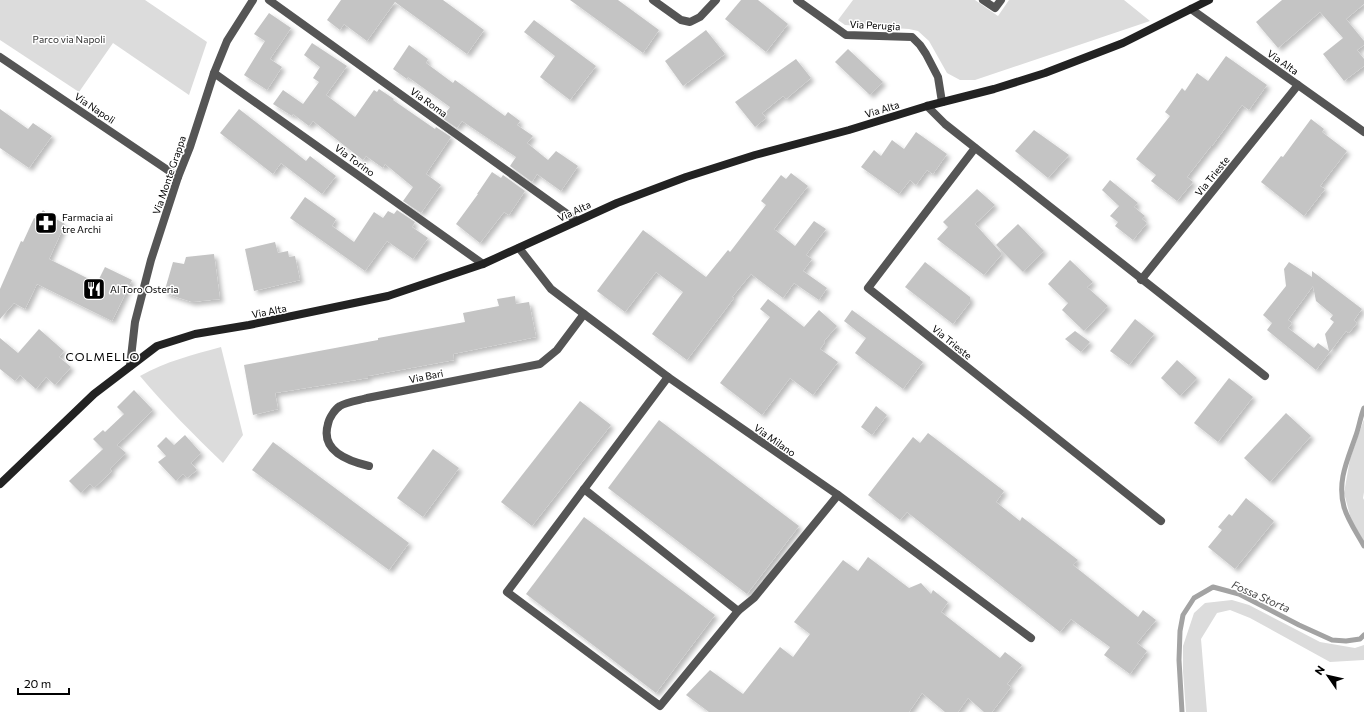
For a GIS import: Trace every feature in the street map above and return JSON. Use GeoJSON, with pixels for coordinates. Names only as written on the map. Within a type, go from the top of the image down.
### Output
{"type":"FeatureCollection","features":[{"type":"Feature","properties":{"kind":"main road","name":"Via Alta"},"geometry":{"type":"LineString","coordinates":[[0,484],[94,394],[157,346],[194,334],[388,296],[484,264],[617,203],[686,177],[755,155],[848,130],[927,106],[994,89],[1045,73],[1123,43],[1209,0]]}},
{"type":"Feature","properties":{"kind":"street","name":"Via Monte Grappa"},"geometry":{"type":"LineString","coordinates":[[130,366],[135,322],[151,260],[178,176],[190,146],[214,73],[227,41],[253,0]]}},
{"type":"Feature","properties":{"kind":"street","name":"Via Roma"},"geometry":{"type":"LineString","coordinates":[[269,0],[577,221]]}},
{"type":"Feature","properties":{"kind":"street"},"geometry":{"type":"LineString","coordinates":[[653,0],[681,20],[690,22],[700,18],[716,0]]}},
{"type":"Feature","properties":{"kind":"street","name":"Via Perugia"},"geometry":{"type":"LineString","coordinates":[[798,0],[846,35],[912,37],[926,54],[938,77],[942,102]]}},
{"type":"Feature","properties":{"kind":"street"},"geometry":{"type":"LineString","coordinates":[[984,0],[995,8],[1001,0]]}},
{"type":"Feature","properties":{"kind":"street","name":"Via Alta"},"geometry":{"type":"LineString","coordinates":[[1191,9],[1364,132]]}},
{"type":"Feature","properties":{"kind":"street","name":"Via Napoli"},"geometry":{"type":"LineString","coordinates":[[0,57],[178,176]]}},
{"type":"Feature","properties":{"kind":"street","name":"Via Torino"},"geometry":{"type":"LineString","coordinates":[[214,73],[484,264]]}},
{"type":"Feature","properties":{"kind":"street","name":"Via Trieste"},"geometry":{"type":"LineString","coordinates":[[1141,280],[1298,84]]}},
{"type":"Feature","properties":{"kind":"street"},"geometry":{"type":"LineString","coordinates":[[927,106],[945,124],[1264,376]]}},
{"type":"Feature","properties":{"kind":"street","name":"Via Trieste"},"geometry":{"type":"LineString","coordinates":[[975,148],[868,288],[1161,521]]}},
{"type":"Feature","properties":{"kind":"street","name":"Via Milano"},"geometry":{"type":"LineString","coordinates":[[519,248],[551,289],[668,377],[838,495],[1030,638]]}},
{"type":"Feature","properties":{"kind":"street","name":"Via Bari"},"geometry":{"type":"LineString","coordinates":[[369,466],[353,462],[336,453],[327,440],[326,430],[329,420],[339,406],[367,398],[540,364],[557,350],[584,314]]}},
{"type":"Feature","properties":{"kind":"street"},"geometry":{"type":"LineString","coordinates":[[668,377],[507,592],[660,706],[738,611],[754,598],[838,495]]}},
{"type":"Feature","properties":{"kind":"street"},"geometry":{"type":"LineString","coordinates":[[584,489],[738,611]]}},
{"type":"Feature","properties":{"kind":"green space","name":"Parco via Napoli"},"geometry":{"type":"Polygon","coordinates":[[[0,0],[145,0],[207,42],[189,95],[113,43],[79,92],[0,40],[0,0]]]}},
{"type":"Feature","properties":{"kind":"green space"},"geometry":{"type":"Polygon","coordinates":[[[853,0],[975,0],[998,16],[1009,0],[1124,0],[1150,21],[975,80],[960,80],[947,73],[929,41],[918,31],[909,29],[845,25],[838,20],[853,0]]]}},
{"type":"Feature","properties":{"kind":"green space"},"geometry":{"type":"Polygon","coordinates":[[[221,347],[243,435],[223,463],[180,421],[140,376],[170,362],[221,347]]]}},
{"type":"Feature","properties":{"kind":"green space"},"geometry":{"type":"Polygon","coordinates":[[[1364,419],[1364,542],[1351,519],[1344,493],[1350,459],[1364,419]]]}},
{"type":"Feature","properties":{"kind":"green space"},"geometry":{"type":"Polygon","coordinates":[[[1232,600],[1249,605],[1320,642],[1355,648],[1364,645],[1364,660],[1330,662],[1250,618],[1230,610],[1217,613],[1201,639],[1207,712],[1186,712],[1183,646],[1194,613],[1205,603],[1232,600]]]}},
{"type":"Feature","properties":{"kind":"building"},"geometry":{"type":"Polygon","coordinates":[[[341,0],[443,0],[484,30],[467,54],[395,2],[367,41],[344,24],[340,30],[327,20],[341,0]]]}},
{"type":"Feature","properties":{"kind":"building"},"geometry":{"type":"Polygon","coordinates":[[[570,0],[618,0],[659,30],[643,53],[570,0]]]}},
{"type":"Feature","properties":{"kind":"building"},"geometry":{"type":"Polygon","coordinates":[[[741,0],[758,0],[788,24],[766,52],[725,19],[741,0]]]}},
{"type":"Feature","properties":{"kind":"building"},"geometry":{"type":"Polygon","coordinates":[[[1282,0],[1364,0],[1364,4],[1346,19],[1364,41],[1364,45],[1357,50],[1364,59],[1364,66],[1344,81],[1323,54],[1343,38],[1320,12],[1278,48],[1256,22],[1282,0]]]}},
{"type":"Feature","properties":{"kind":"building"},"geometry":{"type":"Polygon","coordinates":[[[269,13],[291,28],[270,59],[282,67],[267,90],[244,75],[265,41],[254,34],[269,13]]]}},
{"type":"Feature","properties":{"kind":"building"},"geometry":{"type":"Polygon","coordinates":[[[534,20],[596,66],[570,100],[540,77],[555,56],[524,32],[534,20]]]}},
{"type":"Feature","properties":{"kind":"building"},"geometry":{"type":"Polygon","coordinates":[[[706,30],[725,54],[683,86],[665,61],[706,30]]]}},
{"type":"Feature","properties":{"kind":"building"},"geometry":{"type":"Polygon","coordinates":[[[312,43],[347,66],[326,95],[355,117],[374,90],[377,92],[379,89],[435,129],[436,127],[451,137],[426,174],[441,185],[421,213],[403,201],[413,187],[385,164],[383,168],[366,156],[363,160],[313,121],[309,126],[293,114],[292,116],[273,104],[283,90],[303,104],[319,82],[313,78],[320,67],[304,55],[312,43]]]}},
{"type":"Feature","properties":{"kind":"building"},"geometry":{"type":"Polygon","coordinates":[[[409,45],[428,59],[426,63],[453,83],[455,80],[505,116],[508,112],[520,121],[517,125],[533,136],[527,143],[548,160],[556,151],[578,166],[561,191],[537,174],[532,182],[510,166],[516,157],[462,121],[457,128],[442,118],[450,107],[408,77],[407,79],[393,69],[409,45]]]}},
{"type":"Feature","properties":{"kind":"building"},"geometry":{"type":"Polygon","coordinates":[[[848,49],[883,82],[870,95],[835,62],[848,49]]]}},
{"type":"Feature","properties":{"kind":"building"},"geometry":{"type":"Polygon","coordinates":[[[1226,56],[1267,85],[1249,110],[1242,105],[1187,177],[1193,182],[1177,201],[1151,181],[1156,175],[1136,159],[1170,116],[1165,112],[1182,88],[1185,91],[1197,73],[1208,81],[1226,56]]]}},
{"type":"Feature","properties":{"kind":"building"},"geometry":{"type":"Polygon","coordinates":[[[796,59],[811,78],[786,99],[783,96],[762,113],[766,118],[755,127],[735,102],[796,59]]]}},
{"type":"Feature","properties":{"kind":"building"},"geometry":{"type":"Polygon","coordinates":[[[0,109],[28,129],[33,123],[52,136],[29,168],[0,148],[0,109]]]}},
{"type":"Feature","properties":{"kind":"building"},"geometry":{"type":"Polygon","coordinates":[[[239,109],[306,161],[310,156],[336,176],[322,194],[281,163],[273,174],[220,133],[239,109]]]}},
{"type":"Feature","properties":{"kind":"building"},"geometry":{"type":"Polygon","coordinates":[[[1311,119],[1324,129],[1322,132],[1347,151],[1320,186],[1325,189],[1304,216],[1261,182],[1281,156],[1283,157],[1311,119]]]}},
{"type":"Feature","properties":{"kind":"building"},"geometry":{"type":"Polygon","coordinates":[[[1034,130],[1069,155],[1048,178],[1015,151],[1034,130]]]}},
{"type":"Feature","properties":{"kind":"building"},"geometry":{"type":"Polygon","coordinates":[[[916,132],[947,154],[933,174],[927,170],[916,185],[910,180],[899,194],[861,167],[874,150],[881,156],[892,140],[904,149],[916,132]]]}},
{"type":"Feature","properties":{"kind":"building"},"geometry":{"type":"Polygon","coordinates":[[[492,172],[501,178],[503,175],[525,191],[509,215],[504,212],[480,243],[456,224],[492,172]]]}},
{"type":"Feature","properties":{"kind":"building"},"geometry":{"type":"Polygon","coordinates":[[[791,173],[808,186],[774,229],[795,246],[814,221],[826,229],[806,255],[812,259],[803,271],[827,288],[819,300],[794,283],[783,298],[751,274],[732,297],[734,298],[687,360],[652,334],[683,292],[656,272],[625,312],[597,291],[643,230],[706,277],[728,250],[730,252],[766,205],[761,201],[781,175],[786,179],[791,173]]]}},
{"type":"Feature","properties":{"kind":"building"},"geometry":{"type":"Polygon","coordinates":[[[1110,180],[1138,203],[1134,207],[1145,216],[1142,219],[1147,223],[1133,240],[1115,226],[1118,222],[1110,216],[1119,206],[1102,190],[1110,180]]]}},
{"type":"Feature","properties":{"kind":"building"},"geometry":{"type":"Polygon","coordinates":[[[977,189],[995,205],[975,224],[1002,254],[984,275],[937,239],[948,227],[943,222],[977,189]]]}},
{"type":"Feature","properties":{"kind":"building"},"geometry":{"type":"Polygon","coordinates":[[[305,197],[336,219],[332,226],[354,242],[374,212],[383,218],[388,211],[394,214],[397,210],[415,222],[412,227],[428,238],[413,259],[387,241],[365,271],[290,218],[305,197]]]}},
{"type":"Feature","properties":{"kind":"building"},"geometry":{"type":"Polygon","coordinates":[[[43,210],[65,224],[49,259],[97,283],[105,267],[132,280],[112,321],[37,284],[25,309],[14,303],[0,319],[0,289],[21,241],[23,242],[34,218],[36,219],[43,210]]]}},
{"type":"Feature","properties":{"kind":"building"},"geometry":{"type":"Polygon","coordinates":[[[1018,224],[1044,251],[1023,272],[996,245],[1018,224]]]}},
{"type":"Feature","properties":{"kind":"building"},"geometry":{"type":"Polygon","coordinates":[[[275,242],[278,253],[288,251],[289,257],[295,256],[300,280],[254,291],[245,249],[275,242]]]}},
{"type":"Feature","properties":{"kind":"building"},"geometry":{"type":"Polygon","coordinates":[[[214,254],[220,299],[192,302],[164,293],[173,262],[184,264],[186,257],[214,254]]]}},
{"type":"Feature","properties":{"kind":"building"},"geometry":{"type":"Polygon","coordinates":[[[1070,260],[1093,282],[1087,287],[1108,306],[1084,331],[1062,310],[1068,303],[1048,284],[1070,260]]]}},
{"type":"Feature","properties":{"kind":"building"},"geometry":{"type":"Polygon","coordinates":[[[925,262],[970,297],[970,302],[953,324],[905,287],[925,262]]]}},
{"type":"Feature","properties":{"kind":"building"},"geometry":{"type":"Polygon","coordinates":[[[1289,262],[1312,277],[1312,271],[1362,309],[1354,320],[1357,323],[1349,333],[1346,331],[1316,370],[1267,330],[1272,323],[1263,315],[1286,286],[1284,269],[1289,262]],[[1313,286],[1288,320],[1292,323],[1288,328],[1314,348],[1318,343],[1329,351],[1325,334],[1334,322],[1330,319],[1333,315],[1316,301],[1313,286]]]}},
{"type":"Feature","properties":{"kind":"building"},"geometry":{"type":"Polygon","coordinates":[[[515,296],[516,304],[529,302],[536,337],[453,354],[454,360],[368,376],[368,378],[275,393],[278,409],[253,415],[244,365],[465,322],[463,313],[499,306],[497,299],[515,296]]]}},
{"type":"Feature","properties":{"kind":"building"},"geometry":{"type":"Polygon","coordinates":[[[768,299],[804,327],[819,310],[837,326],[824,341],[825,342],[820,349],[838,362],[813,395],[790,378],[762,415],[720,383],[770,317],[760,309],[768,299]]]}},
{"type":"Feature","properties":{"kind":"building"},"geometry":{"type":"Polygon","coordinates":[[[852,310],[923,362],[903,389],[855,353],[866,338],[844,321],[852,310]]]}},
{"type":"Feature","properties":{"kind":"building"},"geometry":{"type":"Polygon","coordinates":[[[1135,319],[1154,334],[1129,365],[1110,351],[1135,319]]]}},
{"type":"Feature","properties":{"kind":"building"},"geometry":{"type":"Polygon","coordinates":[[[39,329],[64,351],[59,357],[71,367],[55,385],[46,377],[36,389],[20,375],[15,381],[0,369],[0,338],[18,353],[39,329]]]}},
{"type":"Feature","properties":{"kind":"building"},"geometry":{"type":"Polygon","coordinates":[[[1075,331],[1090,342],[1081,352],[1065,339],[1075,331]]]}},
{"type":"Feature","properties":{"kind":"building"},"geometry":{"type":"Polygon","coordinates":[[[1177,360],[1197,378],[1180,396],[1161,378],[1177,360]]]}},
{"type":"Feature","properties":{"kind":"building"},"geometry":{"type":"Polygon","coordinates":[[[1229,378],[1253,397],[1218,442],[1194,423],[1229,378]]]}},
{"type":"Feature","properties":{"kind":"building"},"geometry":{"type":"Polygon","coordinates":[[[134,390],[153,410],[117,445],[126,453],[110,469],[112,471],[94,488],[90,484],[81,493],[69,481],[103,449],[93,439],[103,430],[105,432],[124,414],[117,407],[134,390]]]}},
{"type":"Feature","properties":{"kind":"building"},"geometry":{"type":"Polygon","coordinates":[[[580,401],[611,425],[532,526],[501,502],[580,401]]]}},
{"type":"Feature","properties":{"kind":"building"},"geometry":{"type":"Polygon","coordinates":[[[876,406],[887,415],[872,435],[861,427],[876,406]]]}},
{"type":"Feature","properties":{"kind":"building"},"geometry":{"type":"Polygon","coordinates":[[[1286,413],[1311,436],[1270,482],[1244,458],[1286,413]]]}},
{"type":"Feature","properties":{"kind":"building"},"geometry":{"type":"Polygon","coordinates":[[[659,420],[799,526],[747,594],[608,488],[659,420]]]}},
{"type":"Feature","properties":{"kind":"building"},"geometry":{"type":"Polygon","coordinates":[[[928,433],[1004,491],[996,502],[1020,521],[1022,517],[1078,560],[1073,565],[1138,617],[1143,610],[1156,620],[1137,643],[1147,651],[1130,674],[1104,655],[1110,647],[1071,619],[1060,632],[907,512],[900,520],[868,495],[913,437],[920,443],[928,433]]]}},
{"type":"Feature","properties":{"kind":"building"},"geometry":{"type":"Polygon","coordinates":[[[185,435],[201,453],[191,463],[197,470],[187,478],[183,474],[176,481],[158,462],[166,456],[157,446],[166,437],[174,445],[185,435]]]}},
{"type":"Feature","properties":{"kind":"building"},"geometry":{"type":"Polygon","coordinates":[[[273,442],[409,543],[389,570],[252,470],[273,442]]]}},
{"type":"Feature","properties":{"kind":"building"},"geometry":{"type":"Polygon","coordinates":[[[433,449],[459,468],[423,517],[397,498],[433,449]]]}},
{"type":"Feature","properties":{"kind":"building"},"geometry":{"type":"Polygon","coordinates":[[[1246,498],[1274,521],[1235,569],[1208,547],[1222,530],[1218,527],[1229,514],[1232,516],[1246,498]]]}},
{"type":"Feature","properties":{"kind":"building"},"geometry":{"type":"Polygon","coordinates":[[[584,517],[715,615],[656,693],[526,594],[584,517]]]}},
{"type":"Feature","properties":{"kind":"building"},"geometry":{"type":"Polygon","coordinates":[[[868,557],[909,588],[921,583],[931,594],[933,590],[948,602],[941,612],[1000,658],[1005,652],[1022,665],[1007,684],[1011,687],[992,712],[984,712],[968,698],[958,712],[945,712],[922,693],[909,712],[709,712],[686,695],[710,670],[743,694],[780,647],[793,657],[810,634],[794,622],[843,560],[858,571],[868,557]]]}},
{"type":"Feature","properties":{"kind":"waterway","name":"Fossa Storta"},"geometry":{"type":"LineString","coordinates":[[1364,408],[1342,480],[1342,498],[1344,507],[1350,522],[1364,546]]}},
{"type":"Feature","properties":{"kind":"waterway","name":"Fossa Storta"},"geometry":{"type":"LineString","coordinates":[[1182,712],[1179,660],[1180,631],[1183,615],[1194,598],[1213,587],[1239,594],[1332,640],[1346,641],[1360,639],[1364,635]]}},
{"type":"Feature","properties":{"kind":"place","name":"Farmacia ai tre Archi"},"geometry":{"type":"Point","coordinates":[46,223]}},
{"type":"Feature","properties":{"kind":"place","name":"Al Toro Osteria"},"geometry":{"type":"Point","coordinates":[94,289]}},
{"type":"Feature","properties":{"kind":"district","name":"COLMELLO"},"geometry":{"type":"Point","coordinates":[103,356]}}]}
